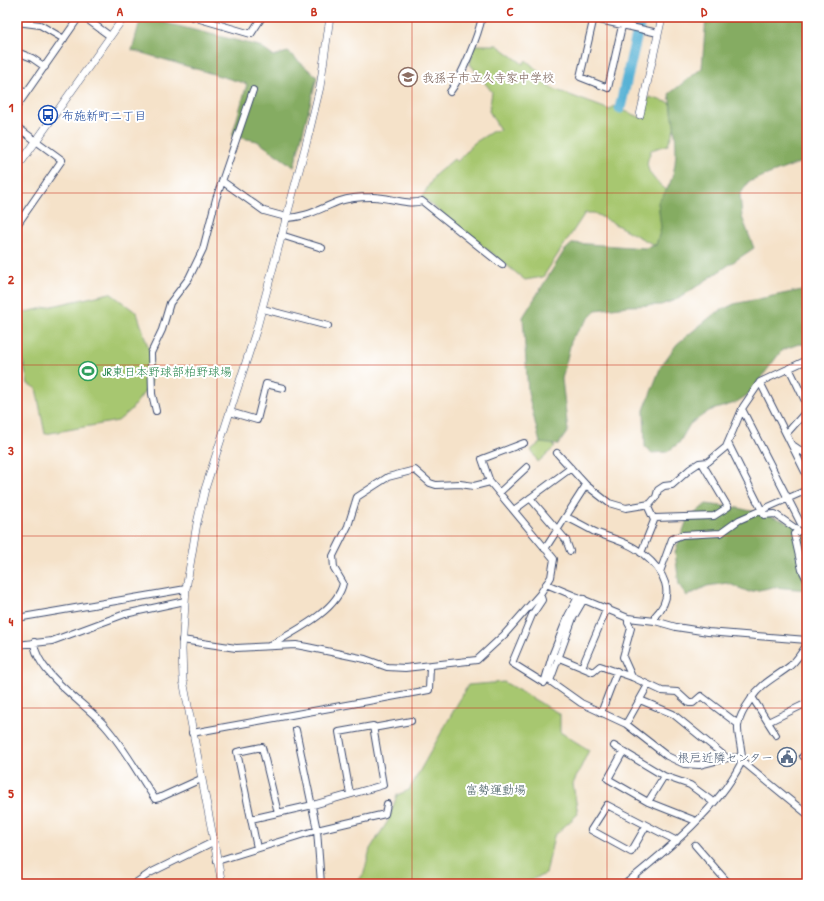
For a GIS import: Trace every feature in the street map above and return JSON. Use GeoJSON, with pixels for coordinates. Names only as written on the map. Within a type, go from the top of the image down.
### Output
{"type":"FeatureCollection","features":[{"type":"Feature","properties":{"kind":"street"},"geometry":{"type":"LineString","coordinates":[[17,106],[79,17]]}},
{"type":"Feature","properties":{"kind":"street"},"geometry":{"type":"LineString","coordinates":[[84,17],[110,36]]}},
{"type":"Feature","properties":{"kind":"street"},"geometry":{"type":"LineString","coordinates":[[17,168],[124,17]]}},
{"type":"Feature","properties":{"kind":"street"},"geometry":{"type":"LineString","coordinates":[[193,17],[215,20],[251,34],[262,17]]}},
{"type":"Feature","properties":{"kind":"street"},"geometry":{"type":"LineString","coordinates":[[222,884],[183,680],[182,640],[186,589],[189,565],[205,489],[263,309],[318,99],[325,60],[330,17]]}},
{"type":"Feature","properties":{"kind":"street"},"geometry":{"type":"LineString","coordinates":[[450,92],[456,84],[466,62],[480,28],[482,17]]}},
{"type":"Feature","properties":{"kind":"street"},"geometry":{"type":"LineString","coordinates":[[586,17],[658,33]]}},
{"type":"Feature","properties":{"kind":"street"},"geometry":{"type":"LineString","coordinates":[[594,18],[580,77],[608,88],[624,17]]}},
{"type":"Feature","properties":{"kind":"street"},"geometry":{"type":"LineString","coordinates":[[640,115],[662,17]]}},
{"type":"Feature","properties":{"kind":"street"},"geometry":{"type":"LineString","coordinates":[[17,22],[40,25],[64,39]]}},
{"type":"Feature","properties":{"kind":"street"},"geometry":{"type":"LineString","coordinates":[[17,52],[32,58],[45,66]]}},
{"type":"Feature","properties":{"kind":"street"},"geometry":{"type":"LineString","coordinates":[[17,88],[26,93]]}},
{"type":"Feature","properties":{"kind":"street"},"geometry":{"type":"LineString","coordinates":[[156,411],[152,394],[151,353],[162,330],[170,303],[189,278],[200,256],[222,181],[253,90]]}},
{"type":"Feature","properties":{"kind":"street"},"geometry":{"type":"LineString","coordinates":[[17,127],[62,160],[17,225]]}},
{"type":"Feature","properties":{"kind":"street"},"geometry":{"type":"LineString","coordinates":[[222,181],[264,211],[286,218],[297,218],[322,210],[341,201],[354,199],[372,197],[399,200],[412,204],[422,201],[502,265]]}},
{"type":"Feature","properties":{"kind":"street"},"geometry":{"type":"LineString","coordinates":[[281,236],[322,248]]}},
{"type":"Feature","properties":{"kind":"street"},"geometry":{"type":"LineString","coordinates":[[263,309],[328,326]]}},
{"type":"Feature","properties":{"kind":"street"},"geometry":{"type":"LineString","coordinates":[[557,453],[586,484],[609,503],[626,508],[648,505],[656,497],[658,490],[664,486],[672,485],[690,469],[702,463],[708,462],[726,447],[742,409],[760,382],[807,360]]}},
{"type":"Feature","properties":{"kind":"street"},"geometry":{"type":"LineString","coordinates":[[789,368],[807,405]]}},
{"type":"Feature","properties":{"kind":"street"},"geometry":{"type":"LineString","coordinates":[[760,382],[807,476]]}},
{"type":"Feature","properties":{"kind":"street"},"geometry":{"type":"LineString","coordinates":[[230,412],[257,420],[266,384],[283,388]]}},
{"type":"Feature","properties":{"kind":"street"},"geometry":{"type":"LineString","coordinates":[[742,409],[801,524],[807,524]]}},
{"type":"Feature","properties":{"kind":"street"},"geometry":{"type":"LineString","coordinates":[[786,434],[803,415],[807,413]]}},
{"type":"Feature","properties":{"kind":"street"},"geometry":{"type":"LineString","coordinates":[[182,640],[236,648],[268,646],[307,647],[365,659],[387,666],[405,668],[477,660],[504,635],[540,594],[551,577],[554,559],[500,492],[490,482],[482,459],[524,443]]}},
{"type":"Feature","properties":{"kind":"street"},"geometry":{"type":"LineString","coordinates":[[728,443],[764,514],[775,514],[799,531],[794,534],[802,570],[807,580]]}},
{"type":"Feature","properties":{"kind":"street"},"geometry":{"type":"LineString","coordinates":[[791,443],[807,455]]}},
{"type":"Feature","properties":{"kind":"street"},"geometry":{"type":"LineString","coordinates":[[654,520],[655,518],[714,516],[728,507],[702,463]]}},
{"type":"Feature","properties":{"kind":"street"},"geometry":{"type":"LineString","coordinates":[[500,492],[527,467]]}},
{"type":"Feature","properties":{"kind":"street"},"geometry":{"type":"LineString","coordinates":[[514,510],[571,468]]}},
{"type":"Feature","properties":{"kind":"street"},"geometry":{"type":"LineString","coordinates":[[268,646],[310,621],[337,598],[342,591],[343,583],[334,568],[333,556],[348,526],[357,497],[363,492],[388,477],[416,470],[430,483],[436,485],[460,484],[474,486],[490,482]]}},
{"type":"Feature","properties":{"kind":"street"},"geometry":{"type":"LineString","coordinates":[[545,549],[586,484]]}},
{"type":"Feature","properties":{"kind":"street"},"geometry":{"type":"LineString","coordinates":[[660,572],[672,539],[682,535],[721,533],[739,520],[807,490]]}},
{"type":"Feature","properties":{"kind":"street"},"geometry":{"type":"LineString","coordinates":[[530,498],[566,540],[570,551]]}},
{"type":"Feature","properties":{"kind":"street"},"geometry":{"type":"LineString","coordinates":[[642,553],[654,520],[648,505]]}},
{"type":"Feature","properties":{"kind":"street"},"geometry":{"type":"LineString","coordinates":[[566,516],[642,553],[664,576],[667,588],[666,600],[662,610],[656,616],[655,621]]}},
{"type":"Feature","properties":{"kind":"street"},"geometry":{"type":"LineString","coordinates":[[546,584],[608,608],[628,618],[655,621],[668,625],[708,632],[807,640]]}},
{"type":"Feature","properties":{"kind":"street"},"geometry":{"type":"LineString","coordinates":[[17,618],[186,589]]}},
{"type":"Feature","properties":{"kind":"street"},"geometry":{"type":"LineString","coordinates":[[540,594],[542,600],[532,615],[512,663],[544,683],[552,656],[568,616],[581,598]]}},
{"type":"Feature","properties":{"kind":"street"},"geometry":{"type":"LineString","coordinates":[[581,598],[557,657],[550,681],[581,703],[626,724],[667,756],[684,764],[699,765],[727,758],[742,759],[807,814]]}},
{"type":"Feature","properties":{"kind":"street"},"geometry":{"type":"LineString","coordinates":[[17,645],[52,641],[125,614],[185,601]]}},
{"type":"Feature","properties":{"kind":"street"},"geometry":{"type":"LineString","coordinates":[[582,667],[608,608]]}},
{"type":"Feature","properties":{"kind":"street"},"geometry":{"type":"LineString","coordinates":[[628,618],[628,623],[631,628],[623,657],[632,677]]}},
{"type":"Feature","properties":{"kind":"street"},"geometry":{"type":"LineString","coordinates":[[34,642],[41,660],[52,677],[107,728],[155,799],[201,779]]}},
{"type":"Feature","properties":{"kind":"street"},"geometry":{"type":"LineString","coordinates":[[625,884],[677,841],[734,776],[742,759],[738,724],[752,697],[764,682],[791,665],[807,644]]}},
{"type":"Feature","properties":{"kind":"street"},"geometry":{"type":"LineString","coordinates":[[557,657],[593,672],[600,666],[617,671],[662,691],[677,692],[689,703],[693,703],[701,696],[738,724]]}},
{"type":"Feature","properties":{"kind":"street"},"geometry":{"type":"LineString","coordinates":[[192,733],[429,690],[430,666]]}},
{"type":"Feature","properties":{"kind":"street"},"geometry":{"type":"LineString","coordinates":[[601,713],[617,671]]}},
{"type":"Feature","properties":{"kind":"street"},"geometry":{"type":"LineString","coordinates":[[626,724],[648,685]]}},
{"type":"Feature","properties":{"kind":"street"},"geometry":{"type":"LineString","coordinates":[[752,697],[776,735]]}},
{"type":"Feature","properties":{"kind":"street"},"geometry":{"type":"LineString","coordinates":[[640,700],[673,714],[727,758]]}},
{"type":"Feature","properties":{"kind":"street"},"geometry":{"type":"LineString","coordinates":[[768,722],[807,703]]}},
{"type":"Feature","properties":{"kind":"street"},"geometry":{"type":"LineString","coordinates":[[350,794],[339,732],[411,721]]}},
{"type":"Feature","properties":{"kind":"street"},"geometry":{"type":"LineString","coordinates":[[251,819],[313,805],[383,785],[373,728]]}},
{"type":"Feature","properties":{"kind":"street"},"geometry":{"type":"LineString","coordinates":[[296,730],[313,805],[317,830],[321,884]]}},
{"type":"Feature","properties":{"kind":"street"},"geometry":{"type":"LineString","coordinates":[[614,746],[664,776],[690,785],[712,802]]}},
{"type":"Feature","properties":{"kind":"street"},"geometry":{"type":"LineString","coordinates":[[257,848],[238,752],[262,747],[278,813]]}},
{"type":"Feature","properties":{"kind":"street"},"geometry":{"type":"LineString","coordinates":[[623,752],[608,779],[648,802],[696,821]]}},
{"type":"Feature","properties":{"kind":"street"},"geometry":{"type":"LineString","coordinates":[[648,802],[664,776]]}},
{"type":"Feature","properties":{"kind":"street"},"geometry":{"type":"LineString","coordinates":[[217,861],[317,830],[385,814],[387,804]]}},
{"type":"Feature","properties":{"kind":"street"},"geometry":{"type":"LineString","coordinates":[[646,826],[631,852],[591,830],[606,805],[677,841]]}},
{"type":"Feature","properties":{"kind":"street"},"geometry":{"type":"LineString","coordinates":[[134,884],[150,872],[213,842]]}},
{"type":"Feature","properties":{"kind":"street"},"geometry":{"type":"LineString","coordinates":[[695,845],[729,884]]}},
{"type":"Feature","properties":{"kind":"green space"},"geometry":{"type":"Polygon","coordinates":[[[141,17],[259,46],[273,56],[288,52],[317,77],[294,167],[257,141],[232,136],[247,84],[132,50],[141,17]]]}},
{"type":"Feature","properties":{"kind":"green space"},"geometry":{"type":"Polygon","coordinates":[[[706,17],[807,17],[807,160],[748,182],[740,195],[742,217],[754,248],[678,299],[661,305],[628,306],[596,310],[572,338],[562,379],[568,431],[558,445],[540,443],[528,393],[523,317],[564,251],[573,243],[645,248],[656,245],[661,228],[658,202],[672,178],[675,164],[676,150],[674,122],[669,94],[702,68],[706,17]]]}},
{"type":"Feature","properties":{"kind":"green space"},"geometry":{"type":"Polygon","coordinates":[[[474,45],[497,45],[523,64],[526,60],[546,78],[544,83],[551,88],[610,110],[613,106],[642,118],[649,97],[682,106],[668,145],[651,150],[647,166],[651,175],[657,182],[675,196],[711,219],[660,245],[654,245],[594,213],[585,213],[543,277],[525,280],[422,197],[435,175],[454,159],[457,162],[474,143],[493,131],[500,130],[489,111],[492,92],[470,64],[474,45]]]}},
{"type":"Feature","properties":{"kind":"green space"},"geometry":{"type":"Polygon","coordinates":[[[807,289],[807,345],[799,344],[782,350],[749,394],[735,403],[709,411],[690,424],[679,443],[667,452],[652,453],[645,447],[644,410],[661,366],[677,344],[714,314],[734,304],[807,289]]]}},
{"type":"Feature","properties":{"kind":"green space","name":"JR東日本野球部柏野球場"},"geometry":{"type":"Polygon","coordinates":[[[110,293],[137,313],[152,359],[151,383],[131,410],[118,421],[45,434],[36,388],[28,384],[17,333],[17,314],[110,293]]]}},
{"type":"Feature","properties":{"kind":"green space"},"geometry":{"type":"Polygon","coordinates":[[[546,438],[555,447],[538,462],[531,450],[546,438]]]}},
{"type":"Feature","properties":{"kind":"green space"},"geometry":{"type":"Polygon","coordinates":[[[706,504],[738,508],[768,515],[804,528],[807,532],[807,590],[774,587],[749,592],[727,583],[707,586],[687,596],[679,585],[675,552],[687,520],[706,504]]]}},
{"type":"Feature","properties":{"kind":"green space","name":"富勢運動場"},"geometry":{"type":"Polygon","coordinates":[[[504,682],[560,714],[560,732],[589,750],[573,784],[578,814],[554,836],[546,874],[520,884],[356,884],[364,873],[370,849],[388,821],[397,795],[409,790],[468,685],[504,682]]]}},
{"type":"Feature","properties":{"kind":"waterway"},"geometry":{"type":"LineString","coordinates":[[620,108],[641,17]]}},
{"type":"Feature","properties":{"kind":"place","name":"我孫子市立久寺家中学校"},"geometry":{"type":"Point","coordinates":[408,77]}},
{"type":"Feature","properties":{"kind":"place","name":"布施新町二丁目"},"geometry":{"type":"Point","coordinates":[48,115]}},
{"type":"Feature","properties":{"kind":"place","name":"JR東日本野球部柏野球場"},"geometry":{"type":"Point","coordinates":[88,371]}},
{"type":"Feature","properties":{"kind":"place","name":"根戸近隣センター"},"geometry":{"type":"Point","coordinates":[787,757]}}]}
